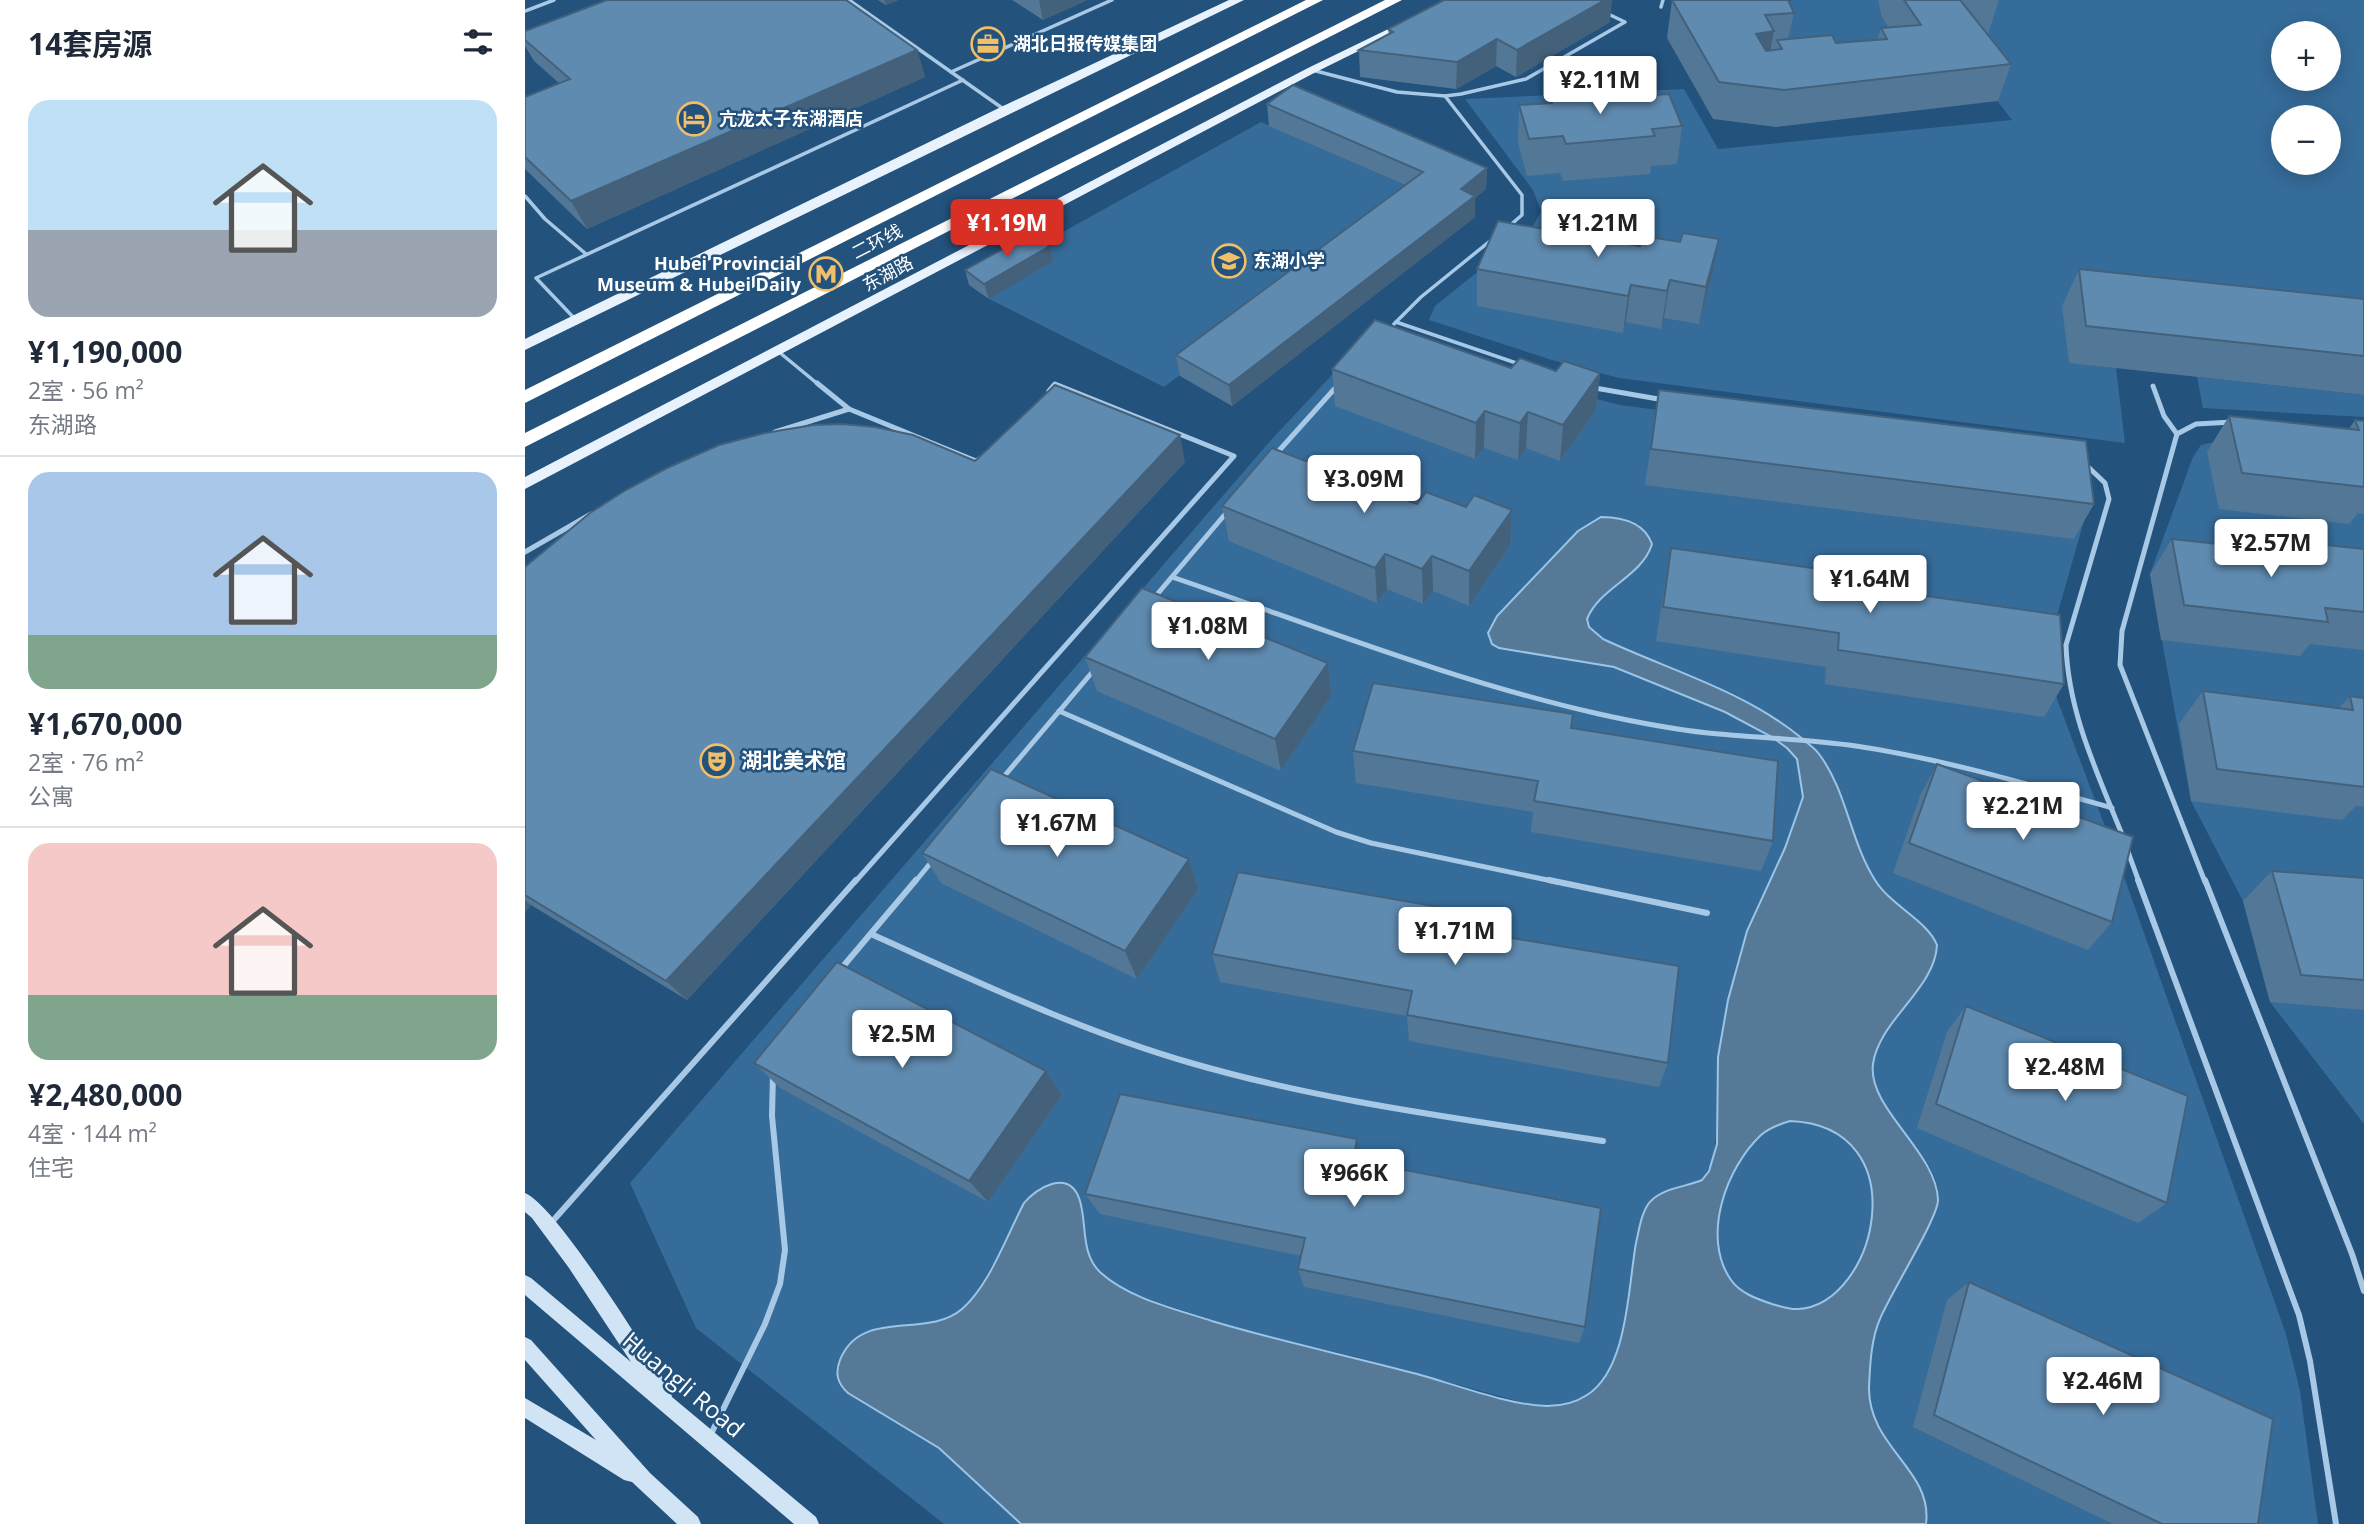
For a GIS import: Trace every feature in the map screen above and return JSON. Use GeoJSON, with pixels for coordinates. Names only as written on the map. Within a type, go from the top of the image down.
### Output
{"type":"FeatureCollection","features":[{"type":"Feature","properties":{"kind":"highway","name":"二环线"},"geometry":{"type":"LineString","coordinates":[[525,397],[1316,0]]}},
{"type":"Feature","properties":{"kind":"highway","name":"二环线"},"geometry":{"type":"LineString","coordinates":[[525,441],[1395,0]]}},
{"type":"Feature","properties":{"kind":"main road"},"geometry":{"type":"LineString","coordinates":[[525,345],[1005,110],[1238,0]]}},
{"type":"Feature","properties":{"kind":"main road","name":"东湖路"},"geometry":{"type":"LineString","coordinates":[[525,484],[1312,70],[1419,18]]}},
{"type":"Feature","properties":{"kind":"street"},"geometry":{"type":"LineString","coordinates":[[525,1201],[548,1226],[673,1408]]}},
{"type":"Feature","properties":{"kind":"street","name":"Huangli Road"},"geometry":{"type":"LineString","coordinates":[[525,1284],[809,1524]]}},
{"type":"Feature","properties":{"kind":"street"},"geometry":{"type":"LineString","coordinates":[[525,1346],[643,1480],[691,1524]]}},
{"type":"Feature","properties":{"kind":"street"},"geometry":{"type":"LineString","coordinates":[[525,1407],[643,1480]]}},
{"type":"Feature","properties":{"kind":"lane"},"geometry":{"type":"LineString","coordinates":[[525,11],[554,0]]}},
{"type":"Feature","properties":{"kind":"lane"},"geometry":{"type":"LineString","coordinates":[[849,0],[1005,110]]}},
{"type":"Feature","properties":{"kind":"lane"},"geometry":{"type":"LineString","coordinates":[[951,72],[1112,0]]}},
{"type":"Feature","properties":{"kind":"lane"},"geometry":{"type":"LineString","coordinates":[[1661,7],[1663,0]]}},
{"type":"Feature","properties":{"kind":"lane"},"geometry":{"type":"LineString","coordinates":[[1312,70],[1397,92],[1445,96],[1526,79],[1625,22],[1602,11]]}},
{"type":"Feature","properties":{"kind":"lane"},"geometry":{"type":"LineString","coordinates":[[576,320],[536,278],[963,80]]}},
{"type":"Feature","properties":{"kind":"lane"},"geometry":{"type":"LineString","coordinates":[[1386,332],[1448,274],[1522,215],[1522,195],[1445,96]]}},
{"type":"Feature","properties":{"kind":"lane"},"geometry":{"type":"LineString","coordinates":[[525,196],[545,219],[586,254]]}},
{"type":"Feature","properties":{"kind":"lane"},"geometry":{"type":"LineString","coordinates":[[1395,322],[1531,368]]}},
{"type":"Feature","properties":{"kind":"lane"},"geometry":{"type":"LineString","coordinates":[[779,352],[849,409],[976,461],[985,452]]}},
{"type":"Feature","properties":{"kind":"lane"},"geometry":{"type":"LineString","coordinates":[[1275,455],[1339,383]]}},
{"type":"Feature","properties":{"kind":"lane"},"geometry":{"type":"LineString","coordinates":[[548,1226],[1234,456],[1055,384],[1040,399]]}},
{"type":"Feature","properties":{"kind":"lane"},"geometry":{"type":"LineString","coordinates":[[1586,386],[1669,400]]}},
{"type":"Feature","properties":{"kind":"lane"},"geometry":{"type":"LineString","coordinates":[[2153,386],[2164,416],[2177,434]]}},
{"type":"Feature","properties":{"kind":"lane"},"geometry":{"type":"LineString","coordinates":[[763,436],[849,409]]}},
{"type":"Feature","properties":{"kind":"lane"},"geometry":{"type":"LineString","coordinates":[[2244,422],[2197,423],[2186,426],[2177,434],[2122,631],[2120,666],[2347,1241],[2364,1291]]}},
{"type":"Feature","properties":{"kind":"lane"},"geometry":{"type":"LineString","coordinates":[[2075,458],[2095,470],[2109,492],[2066,645],[2065,669],[2071,694],[2299,1315],[2310,1361],[2336,1524]]}},
{"type":"Feature","properties":{"kind":"lane"},"geometry":{"type":"LineString","coordinates":[[1146,608],[1232,506]]}},
{"type":"Feature","properties":{"kind":"lane"},"geometry":{"type":"LineString","coordinates":[[525,552],[595,511]]}},
{"type":"Feature","properties":{"kind":"lane"},"geometry":{"type":"LineString","coordinates":[[1172,577],[1495,687],[1661,727],[1802,740],[1934,761],[2112,808]]}},
{"type":"Feature","properties":{"kind":"lane"},"geometry":{"type":"LineString","coordinates":[[996,785],[1103,659]]}},
{"type":"Feature","properties":{"kind":"lane"},"geometry":{"type":"LineString","coordinates":[[1059,711],[1336,832],[1371,843],[1707,913]]}},
{"type":"Feature","properties":{"kind":"lane"},"geometry":{"type":"LineString","coordinates":[[837,974],[943,849]]}},
{"type":"Feature","properties":{"kind":"lane"},"geometry":{"type":"LineString","coordinates":[[871,934],[1078,1025],[1135,1046],[1209,1068],[1340,1097],[1603,1141]]}},
{"type":"Feature","properties":{"kind":"lane"},"geometry":{"type":"LineString","coordinates":[[709,1439],[765,1324],[780,1284],[785,1250],[772,1116],[772,1079],[775,1065]]}},
{"type":"Feature","properties":{"kind":"shaded area"},"geometry":{"type":"Polygon","coordinates":[[[1878,0],[1881,15],[1910,62],[1766,68],[1786,2],[1878,0]]]}},
{"type":"Feature","properties":{"kind":"shaded area"},"geometry":{"type":"Polygon","coordinates":[[[1986,0],[2364,0],[2364,338],[2063,306],[2069,362],[2116,368],[2125,443],[1619,378],[1552,360],[1429,320],[1435,306],[1532,228],[1541,211],[1533,190],[1465,99],[1684,89],[1718,149],[2012,120],[1944,31],[1986,0]]]}},
{"type":"Feature","properties":{"kind":"shaded area"},"geometry":{"type":"Polygon","coordinates":[[[1261,122],[1423,193],[1164,387],[989,299],[1053,261],[1034,248],[1261,122]]]}},
{"type":"Feature","properties":{"kind":"shaded area"},"geometry":{"type":"Polygon","coordinates":[[[1376,328],[1528,381],[1620,405],[2025,458],[2091,496],[2051,637],[2051,664],[2057,699],[2127,885],[2286,1334],[2300,1391],[2318,1524],[1926,1524],[1926,1506],[1921,1491],[1875,1424],[1868,1386],[1869,1364],[1880,1322],[1934,1215],[1938,1187],[1920,1153],[1881,1100],[1874,1082],[1873,1064],[1889,1026],[1933,965],[1910,917],[1877,883],[1860,856],[1840,794],[1818,752],[1771,716],[1736,695],[1603,639],[1589,627],[1587,619],[1596,604],[1652,544],[1639,525],[1619,518],[1598,520],[1578,531],[1488,633],[1492,644],[1614,667],[1725,712],[1787,748],[1797,759],[1803,797],[1785,848],[1718,1121],[1713,1160],[1702,1180],[1659,1194],[1640,1225],[1620,1342],[1604,1381],[1588,1395],[1569,1404],[1546,1406],[1517,1401],[1353,1356],[1263,1336],[1147,1299],[1117,1285],[1099,1271],[1089,1256],[1083,1232],[993,1264],[971,1299],[950,1317],[923,1324],[879,1328],[853,1340],[848,1393],[939,1448],[1021,1524],[944,1524],[696,1328],[630,1183],[1271,440],[1376,328]]]}},
{"type":"Feature","properties":{"kind":"shaded area"},"geometry":{"type":"Polygon","coordinates":[[[2197,377],[2364,395],[2364,417],[2203,408],[2197,377]]]}},
{"type":"Feature","properties":{"kind":"shaded area"},"geometry":{"type":"Polygon","coordinates":[[[2219,441],[2364,454],[2364,1124],[2270,1002],[2243,901],[2191,801],[2150,574],[2193,457],[2201,445],[2219,441]]]}},
{"type":"Feature","properties":{"kind":"shaded area"},"geometry":{"type":"Polygon","coordinates":[[[1601,517],[1617,518],[1644,530],[1652,544],[1639,565],[1593,608],[1587,619],[1589,627],[1603,639],[1754,706],[1815,749],[1836,784],[1860,849],[1875,880],[1890,898],[1925,928],[1937,945],[1927,976],[1885,1033],[1873,1064],[1874,1081],[1880,1097],[1927,1165],[1935,1182],[1938,1200],[1930,1223],[1877,1327],[1871,1353],[1869,1387],[1871,1408],[1878,1426],[1920,1488],[1926,1505],[1926,1524],[1021,1524],[939,1448],[848,1393],[839,1382],[838,1369],[850,1344],[863,1334],[878,1329],[931,1323],[962,1309],[989,1274],[1024,1203],[1036,1192],[1052,1184],[1067,1184],[1079,1198],[1087,1247],[1094,1265],[1101,1273],[1139,1296],[1212,1321],[1531,1405],[1568,1404],[1578,1400],[1601,1383],[1611,1366],[1624,1326],[1636,1243],[1646,1207],[1660,1194],[1702,1180],[1709,1171],[1717,1144],[1718,1057],[1728,1000],[1747,931],[1785,848],[1803,797],[1797,759],[1787,748],[1725,712],[1614,667],[1499,648],[1492,644],[1488,633],[1497,616],[1578,531],[1601,517]],[[1790,1121],[1771,1128],[1748,1149],[1728,1184],[1718,1224],[1722,1263],[1735,1285],[1755,1298],[1795,1309],[1826,1300],[1848,1279],[1864,1249],[1872,1215],[1870,1182],[1857,1152],[1831,1130],[1790,1121]]]}},
{"type":"Feature","properties":{"kind":"shaded area"},"geometry":{"type":"Polygon","coordinates":[[[1790,1121],[1831,1130],[1857,1152],[1870,1182],[1872,1215],[1864,1249],[1848,1279],[1826,1300],[1798,1309],[1785,1308],[1761,1300],[1739,1289],[1722,1263],[1718,1244],[1722,1204],[1737,1166],[1761,1135],[1790,1121]]]}},
{"type":"Feature","properties":{"kind":"building","name":"亢龙太子东湖酒店"},"geometry":{"type":"Polygon","coordinates":[[[607,0],[846,0],[917,50],[571,201],[525,157],[525,97],[570,79],[525,40],[525,31],[607,0]]]}},
{"type":"Feature","properties":{"kind":"building"},"geometry":{"type":"Polygon","coordinates":[[[1444,0],[1605,0],[1517,50],[1497,39],[1457,62],[1359,50],[1393,32],[1388,29],[1444,0]]]}},
{"type":"Feature","properties":{"kind":"building"},"geometry":{"type":"Polygon","coordinates":[[[1672,0],[1788,0],[1794,13],[1765,15],[1774,31],[1756,34],[1766,51],[1782,49],[1777,40],[1832,35],[1836,43],[1887,39],[1881,28],[1921,25],[1904,0],[1960,0],[2011,64],[1784,90],[1719,82],[1672,0]]]}},
{"type":"Feature","properties":{"kind":"building"},"geometry":{"type":"Polygon","coordinates":[[[1293,85],[1487,168],[1461,189],[1475,196],[1229,385],[1176,355],[1423,172],[1267,104],[1293,85]]]}},
{"type":"Feature","properties":{"kind":"building"},"geometry":{"type":"Polygon","coordinates":[[[1636,89],[1639,96],[1669,94],[1682,126],[1652,129],[1655,136],[1566,144],[1563,136],[1529,139],[1519,105],[1552,103],[1550,96],[1636,89]]]}},
{"type":"Feature","properties":{"kind":"building"},"geometry":{"type":"Polygon","coordinates":[[[1498,221],[1640,246],[1643,236],[1680,242],[1683,233],[1719,239],[1706,287],[1670,280],[1667,291],[1631,285],[1628,296],[1477,269],[1498,221]]]}},
{"type":"Feature","properties":{"kind":"building"},"geometry":{"type":"Polygon","coordinates":[[[1030,234],[1050,246],[984,284],[965,270],[1030,234]]]}},
{"type":"Feature","properties":{"kind":"building"},"geometry":{"type":"Polygon","coordinates":[[[2079,269],[2364,299],[2364,356],[2086,326],[2079,269]]]}},
{"type":"Feature","properties":{"kind":"building"},"geometry":{"type":"Polygon","coordinates":[[[1375,320],[1511,368],[1520,358],[1556,371],[1564,361],[1600,373],[1563,425],[1528,412],[1520,423],[1485,411],[1476,423],[1332,369],[1375,320]]]}},
{"type":"Feature","properties":{"kind":"building","name":"湖北美术馆"},"geometry":{"type":"Polygon","coordinates":[[[1055,385],[1180,435],[666,981],[525,895],[526,566],[590,513],[626,490],[719,445],[765,433],[813,425],[842,424],[913,435],[975,461],[1055,385]]]}},
{"type":"Feature","properties":{"kind":"building"},"geometry":{"type":"Polygon","coordinates":[[[1659,390],[2086,441],[2094,504],[1651,449],[1659,390]]]}},
{"type":"Feature","properties":{"kind":"building"},"geometry":{"type":"Polygon","coordinates":[[[2229,416],[2359,430],[2355,420],[2364,421],[2364,487],[2242,473],[2229,416]]]}},
{"type":"Feature","properties":{"kind":"building"},"geometry":{"type":"Polygon","coordinates":[[[1272,448],[1417,504],[1426,492],[1466,507],[1474,495],[1512,510],[1469,571],[1432,556],[1422,569],[1385,554],[1375,568],[1222,506],[1272,448]]]}},
{"type":"Feature","properties":{"kind":"building"},"geometry":{"type":"Polygon","coordinates":[[[2172,539],[2310,554],[2307,543],[2364,549],[2364,612],[2325,608],[2328,622],[2184,605],[2172,539]]]}},
{"type":"Feature","properties":{"kind":"building"},"geometry":{"type":"Polygon","coordinates":[[[1671,548],[1862,575],[1862,587],[2060,615],[2064,684],[1838,650],[1839,633],[1663,607],[1671,548]]]}},
{"type":"Feature","properties":{"kind":"building"},"geometry":{"type":"Polygon","coordinates":[[[1142,588],[1328,663],[1275,739],[1085,657],[1142,588]]]}},
{"type":"Feature","properties":{"kind":"building"},"geometry":{"type":"Polygon","coordinates":[[[1373,683],[1573,714],[1571,728],[1778,761],[1773,841],[1534,801],[1538,781],[1353,751],[1373,683]]]}},
{"type":"Feature","properties":{"kind":"building"},"geometry":{"type":"Polygon","coordinates":[[[2203,691],[2353,710],[2350,696],[2364,698],[2364,787],[2217,769],[2203,691]]]}},
{"type":"Feature","properties":{"kind":"building"},"geometry":{"type":"Polygon","coordinates":[[[1937,764],[2133,837],[2112,922],[1909,843],[1937,764]]]}},
{"type":"Feature","properties":{"kind":"building"},"geometry":{"type":"Polygon","coordinates":[[[991,769],[1189,859],[1125,951],[922,853],[991,769]]]}},
{"type":"Feature","properties":{"kind":"building"},"geometry":{"type":"Polygon","coordinates":[[[2272,871],[2364,878],[2364,980],[2301,975],[2272,871]]]}},
{"type":"Feature","properties":{"kind":"building"},"geometry":{"type":"Polygon","coordinates":[[[1238,872],[1456,910],[1452,928],[1679,966],[1668,1063],[1407,1015],[1412,991],[1212,954],[1238,872]]]}},
{"type":"Feature","properties":{"kind":"building"},"geometry":{"type":"Polygon","coordinates":[[[837,962],[1046,1071],[969,1181],[754,1063],[837,962]]]}},
{"type":"Feature","properties":{"kind":"building"},"geometry":{"type":"Polygon","coordinates":[[[1966,1006],[2188,1096],[2167,1203],[1936,1104],[1966,1006]]]}},
{"type":"Feature","properties":{"kind":"building"},"geometry":{"type":"Polygon","coordinates":[[[1120,1094],[1357,1139],[1353,1160],[1601,1208],[1585,1327],[1298,1269],[1305,1238],[1085,1194],[1120,1094]]]}},
{"type":"Feature","properties":{"kind":"building"},"geometry":{"type":"Polygon","coordinates":[[[1969,1282],[2273,1419],[2258,1524],[2162,1524],[1934,1415],[1969,1282]]]}},
{"type":"Feature","properties":{"kind":"place","name":"湖北日报传媒集团"},"geometry":{"type":"Point","coordinates":[988,44]}},
{"type":"Feature","properties":{"kind":"place","name":"亢龙太子东湖酒店"},"geometry":{"type":"Point","coordinates":[694,119]}},
{"type":"Feature","properties":{"kind":"place","name":"东湖小学"},"geometry":{"type":"Point","coordinates":[1229,261]}},
{"type":"Feature","properties":{"kind":"place","name":"Hubei Provincial Museum & Hubei Daily"},"geometry":{"type":"Point","coordinates":[826,274]}},
{"type":"Feature","properties":{"kind":"place","name":"湖北美术馆"},"geometry":{"type":"Point","coordinates":[717,761]}}]}
